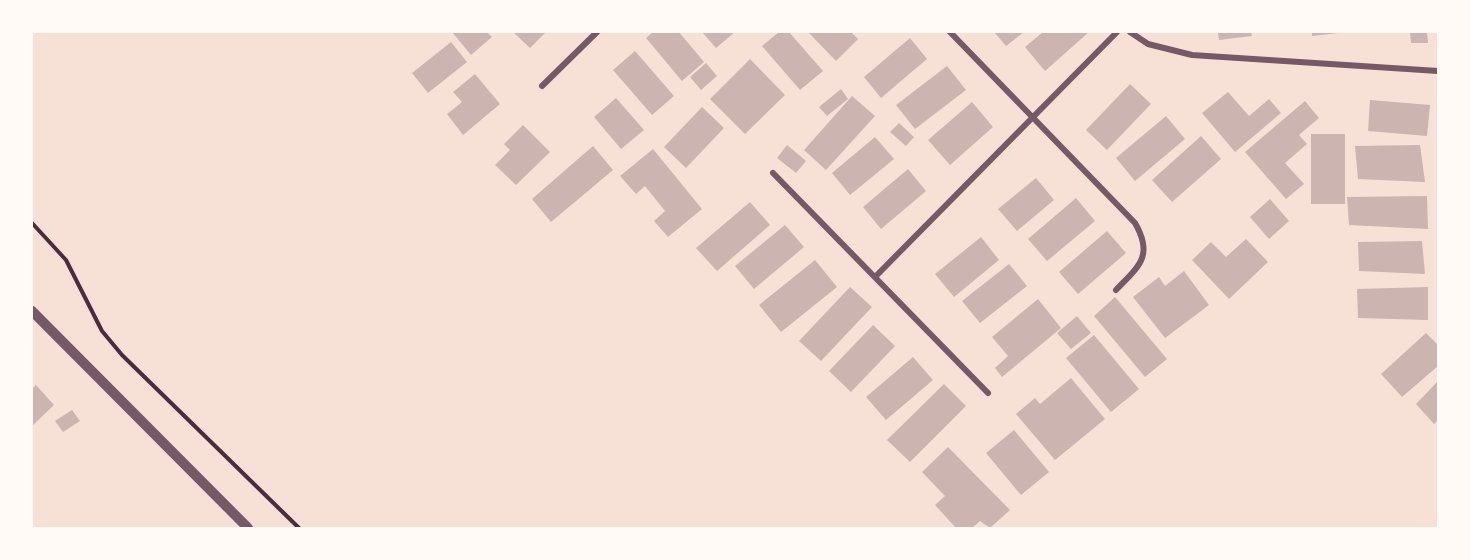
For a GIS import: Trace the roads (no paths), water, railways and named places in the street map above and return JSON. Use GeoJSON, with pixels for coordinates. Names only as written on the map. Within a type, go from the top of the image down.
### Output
{"type":"FeatureCollection","features":[{"type":"Feature","properties":{"kind":"street"},"geometry":{"type":"LineString","coordinates":[[542,86],[597,32]]}},
{"type":"Feature","properties":{"kind":"street"},"geometry":{"type":"LineString","coordinates":[[950,32],[1034,116],[1135,223],[1142,236],[1145,250],[1140,264],[1116,290]]}},
{"type":"Feature","properties":{"kind":"street"},"geometry":{"type":"LineString","coordinates":[[875,277],[1118,32]]}},
{"type":"Feature","properties":{"kind":"street"},"geometry":{"type":"LineString","coordinates":[[1130,32],[1148,44],[1192,55],[1438,71]]}},
{"type":"Feature","properties":{"kind":"street"},"geometry":{"type":"LineString","coordinates":[[772,173],[988,393]]}},
{"type":"Feature","properties":{"kind":"street"},"geometry":{"type":"LineString","coordinates":[[32,311],[248,528]]}}]}
